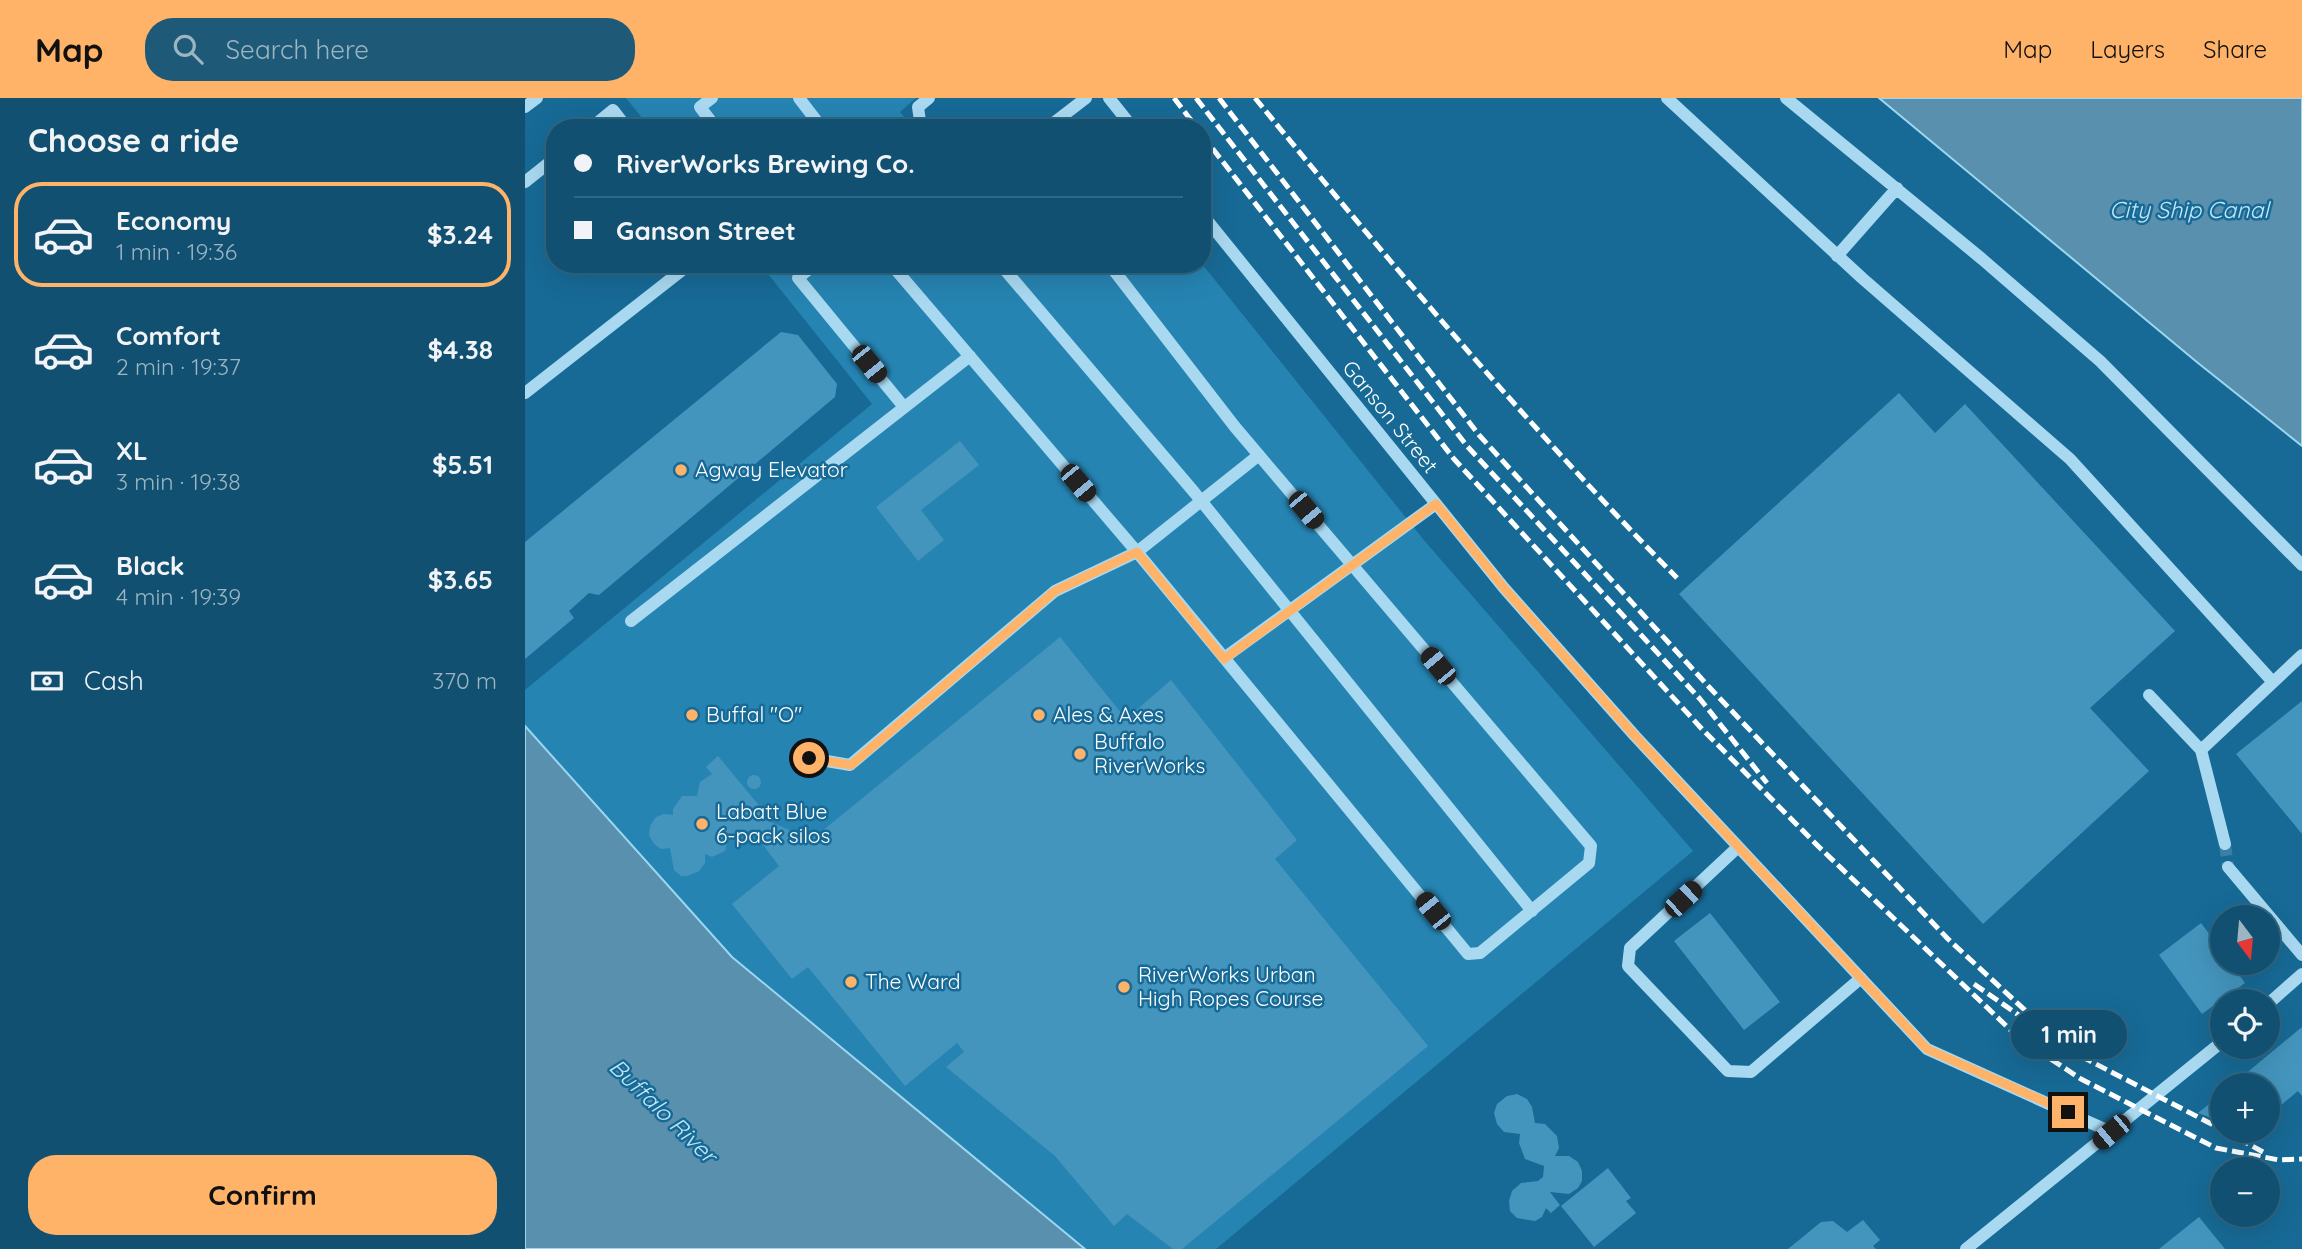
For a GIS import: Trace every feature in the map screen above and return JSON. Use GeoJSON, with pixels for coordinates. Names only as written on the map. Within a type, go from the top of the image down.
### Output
{"type":"FeatureCollection","features":[{"type":"Feature","properties":{"kind":"street"},"geometry":{"type":"LineString","coordinates":[[525,107],[537,98]]}},
{"type":"Feature","properties":{"kind":"street"},"geometry":{"type":"LineString","coordinates":[[709,119],[696,103],[712,98]]}},
{"type":"Feature","properties":{"kind":"street"},"geometry":{"type":"LineString","coordinates":[[799,98],[815,119]]}},
{"type":"Feature","properties":{"kind":"street"},"geometry":{"type":"LineString","coordinates":[[919,119],[918,107],[929,98]]}},
{"type":"Feature","properties":{"kind":"street"},"geometry":{"type":"LineString","coordinates":[[1059,119],[1086,98]]}},
{"type":"Feature","properties":{"kind":"street"},"geometry":{"type":"LineString","coordinates":[[1109,98],[1126,119]]}},
{"type":"Feature","properties":{"kind":"street"},"geometry":{"type":"LineString","coordinates":[[1667,98],[1837,256],[2070,459],[2272,681]]}},
{"type":"Feature","properties":{"kind":"street"},"geometry":{"type":"LineString","coordinates":[[1786,98],[2100,361],[2302,565]]}},
{"type":"Feature","properties":{"kind":"street"},"geometry":{"type":"LineString","coordinates":[[602,119],[613,110],[620,119]]}},
{"type":"Feature","properties":{"kind":"street"},"geometry":{"type":"LineString","coordinates":[[525,182],[546,165]]}},
{"type":"Feature","properties":{"kind":"street"},"geometry":{"type":"LineString","coordinates":[[1837,256],[1896,188]]}},
{"type":"Feature","properties":{"kind":"street","name":"Ganson Street"},"geometry":{"type":"LineString","coordinates":[[1211,225],[1512,598],[1635,736],[1927,1049],[2111,1132]]}},
{"type":"Feature","properties":{"kind":"street"},"geometry":{"type":"LineString","coordinates":[[525,393],[678,273]]}},
{"type":"Feature","properties":{"kind":"street"},"geometry":{"type":"LineString","coordinates":[[804,273],[798,278],[904,407]]}},
{"type":"Feature","properties":{"kind":"street"},"geometry":{"type":"LineString","coordinates":[[899,273],[1137,552],[1468,954],[1480,953],[1590,863],[1591,846],[1259,455],[1116,273]]}},
{"type":"Feature","properties":{"kind":"street"},"geometry":{"type":"LineString","coordinates":[[1008,273],[1200,501],[1532,911]]}},
{"type":"Feature","properties":{"kind":"street"},"geometry":{"type":"LineString","coordinates":[[631,621],[970,356]]}},
{"type":"Feature","properties":{"kind":"street"},"geometry":{"type":"LineString","coordinates":[[809,758],[851,765],[1055,591],[1137,552],[1259,455]]}},
{"type":"Feature","properties":{"kind":"street"},"geometry":{"type":"LineString","coordinates":[[1224,659],[1436,504]]}},
{"type":"Feature","properties":{"kind":"street"},"geometry":{"type":"LineString","coordinates":[[2201,750],[2302,655]]}},
{"type":"Feature","properties":{"kind":"street"},"geometry":{"type":"LineString","coordinates":[[2150,695],[2201,750],[2225,844]]}},
{"type":"Feature","properties":{"kind":"street"},"geometry":{"type":"LineString","coordinates":[[1738,847],[1630,948],[1627,966],[1728,1071],[1751,1072],[1861,978]]}},
{"type":"Feature","properties":{"kind":"street"},"geometry":{"type":"LineString","coordinates":[[2228,867],[2302,955]]}},
{"type":"Feature","properties":{"kind":"street"},"geometry":{"type":"LineString","coordinates":[[2280,993],[2302,974]]}},
{"type":"Feature","properties":{"kind":"street"},"geometry":{"type":"LineString","coordinates":[[1966,1249],[2210,1052]]}},
{"type":"Feature","properties":{"kind":"shaded area"},"geometry":{"type":"Polygon","coordinates":[[[626,98],[916,98],[900,112],[906,119],[643,119],[626,98]]]}},
{"type":"Feature","properties":{"kind":"shaded area","name":"Buffalo RiverWorks"},"geometry":{"type":"Polygon","coordinates":[[[767,273],[1209,273],[1423,539],[1693,851],[1216,1249],[1085,1249],[732,957],[525,726],[525,690],[872,404],[767,273]]]}},
{"type":"Feature","properties":{"kind":"water","name":"City Ship Canal"},"geometry":{"type":"Polygon","coordinates":[[[1879,98],[2302,98],[2302,446],[2198,363],[1879,98]]]}},
{"type":"Feature","properties":{"kind":"water","name":"Buffalo River"},"geometry":{"type":"Polygon","coordinates":[[[525,726],[732,957],[1085,1249],[525,1249],[525,726]]]}},
{"type":"Feature","properties":{"kind":"building","name":"Agway Elevator"},"geometry":{"type":"Polygon","coordinates":[[[781,332],[798,335],[837,384],[835,397],[599,595],[589,593],[569,611],[574,618],[525,659],[525,542],[781,332]]]}},
{"type":"Feature","properties":{"kind":"building"},"geometry":{"type":"Polygon","coordinates":[[[1899,393],[1935,433],[1965,404],[2175,631],[2090,708],[2149,771],[1983,924],[1679,594],[1899,393]]]}},
{"type":"Feature","properties":{"kind":"building"},"geometry":{"type":"Polygon","coordinates":[[[960,441],[979,465],[921,510],[944,540],[918,561],[876,507],[960,441]]]}},
{"type":"Feature","properties":{"kind":"building"},"geometry":{"type":"Polygon","coordinates":[[[1060,637],[1126,719],[1171,680],[1297,840],[1275,859],[1428,1046],[1182,1249],[1173,1249],[1127,1214],[1114,1226],[1055,1156],[946,1067],[964,1052],[957,1043],[905,1086],[808,967],[792,979],[732,904],[779,866],[751,829],[742,836],[729,836],[725,851],[712,857],[705,854],[705,863],[699,871],[687,876],[681,876],[674,870],[670,848],[661,849],[649,835],[650,826],[656,817],[673,815],[673,809],[682,796],[697,796],[700,782],[712,774],[706,767],[718,756],[766,814],[761,818],[792,831],[805,845],[1060,637]]]}},
{"type":"Feature","properties":{"kind":"building"},"geometry":{"type":"Polygon","coordinates":[[[2302,701],[2302,834],[2236,754],[2302,701]]]}},
{"type":"Feature","properties":{"kind":"building"},"geometry":{"type":"Polygon","coordinates":[[[751,775],[757,775],[761,782],[757,789],[751,789],[747,785],[747,779],[751,775]]]}},
{"type":"Feature","properties":{"kind":"building"},"geometry":{"type":"Polygon","coordinates":[[[1710,913],[1780,1002],[1744,1030],[1674,941],[1710,913]]]}},
{"type":"Feature","properties":{"kind":"building"},"geometry":{"type":"Polygon","coordinates":[[[2201,923],[2210,935],[2210,975],[2239,975],[2245,983],[2237,989],[2210,989],[2210,1008],[2202,1014],[2159,955],[2201,923]]]}},
{"type":"Feature","properties":{"kind":"building"},"geometry":{"type":"Polygon","coordinates":[[[2302,1027],[2302,1096],[2298,1091],[2280,1106],[2280,1073],[2246,1073],[2263,1059],[2280,1059],[2280,1045],[2302,1027]]]}},
{"type":"Feature","properties":{"kind":"building"},"geometry":{"type":"Polygon","coordinates":[[[1517,1094],[1527,1099],[1532,1107],[1535,1123],[1545,1124],[1557,1136],[1559,1148],[1555,1156],[1569,1156],[1578,1162],[1582,1171],[1582,1181],[1578,1188],[1569,1194],[1550,1192],[1560,1205],[1551,1213],[1546,1208],[1542,1217],[1535,1221],[1517,1218],[1510,1211],[1509,1201],[1512,1191],[1521,1183],[1538,1181],[1543,1177],[1544,1166],[1525,1159],[1519,1143],[1520,1134],[1504,1132],[1497,1124],[1494,1113],[1497,1104],[1507,1096],[1517,1094]]]}},
{"type":"Feature","properties":{"kind":"building"},"geometry":{"type":"Polygon","coordinates":[[[2210,1103],[2210,1117],[2198,1113],[2210,1103]]]}},
{"type":"Feature","properties":{"kind":"building"},"geometry":{"type":"Polygon","coordinates":[[[1608,1168],[1631,1198],[1626,1201],[1636,1213],[1594,1247],[1561,1206],[1608,1168]]]}},
{"type":"Feature","properties":{"kind":"building"},"geometry":{"type":"Polygon","coordinates":[[[2199,1217],[2225,1249],[2159,1249],[2199,1217]]]}},
{"type":"Feature","properties":{"kind":"building"},"geometry":{"type":"Polygon","coordinates":[[[1863,1220],[1880,1240],[1873,1246],[1876,1249],[1788,1249],[1821,1222],[1833,1221],[1847,1232],[1863,1220]]]}},
{"type":"Feature","properties":{"kind":"tunnel"},"geometry":{"type":"LineString","coordinates":[[2225,844],[2228,867]]}},
{"type":"Feature","properties":{"kind":"railway"},"geometry":{"type":"LineString","coordinates":[[1174,98],[1190,119]]}},
{"type":"Feature","properties":{"kind":"railway"},"geometry":{"type":"LineString","coordinates":[[1196,98],[1467,446],[1700,699],[1767,783]]}},
{"type":"Feature","properties":{"kind":"railway"},"geometry":{"type":"LineString","coordinates":[[1219,98],[1479,435],[1710,688],[1948,939],[2067,1049],[2210,1123]]}},
{"type":"Feature","properties":{"kind":"railway"},"geometry":{"type":"LineString","coordinates":[[1255,98],[1461,343],[1567,462],[1677,578]]}},
{"type":"Feature","properties":{"kind":"railway"},"geometry":{"type":"LineString","coordinates":[[1211,147],[1454,459],[1702,729],[1819,847],[2019,1038],[2081,1079],[2216,1148],[2279,1160],[2302,1159]]}},
{"type":"Feature","properties":{"kind":"railway"},"geometry":{"type":"LineString","coordinates":[[1974,984],[2020,1016]]}},
{"type":"Feature","properties":{"kind":"railway"},"geometry":{"type":"LineString","coordinates":[[2247,1143],[2263,1152]]}},
{"type":"Feature","properties":{"kind":"place","name":"Agway Elevator"},"geometry":{"type":"Point","coordinates":[681,470]}},
{"type":"Feature","properties":{"kind":"place","name":"Buffal \"O\""},"geometry":{"type":"Point","coordinates":[692,715]}},
{"type":"Feature","properties":{"kind":"place","name":"Ales & Axes"},"geometry":{"type":"Point","coordinates":[1039,715]}},
{"type":"Feature","properties":{"kind":"place","name":"Buffalo RiverWorks"},"geometry":{"type":"Point","coordinates":[1080,754]}},
{"type":"Feature","properties":{"kind":"place","name":"Labatt Blue 6-pack silos"},"geometry":{"type":"Point","coordinates":[702,824]}},
{"type":"Feature","properties":{"kind":"place","name":"The Ward"},"geometry":{"type":"Point","coordinates":[851,982]}},
{"type":"Feature","properties":{"kind":"place","name":"RiverWorks Urban High Ropes Course"},"geometry":{"type":"Point","coordinates":[1124,987]}},
{"type":"Feature","properties":{"kind":"route"},"geometry":{"type":"LineString","coordinates":[[809,758],[851,765],[1055,591],[1137,552],[1224,659],[1436,504],[1504,588],[1635,736],[1927,1049],[2068,1112]]}}]}
